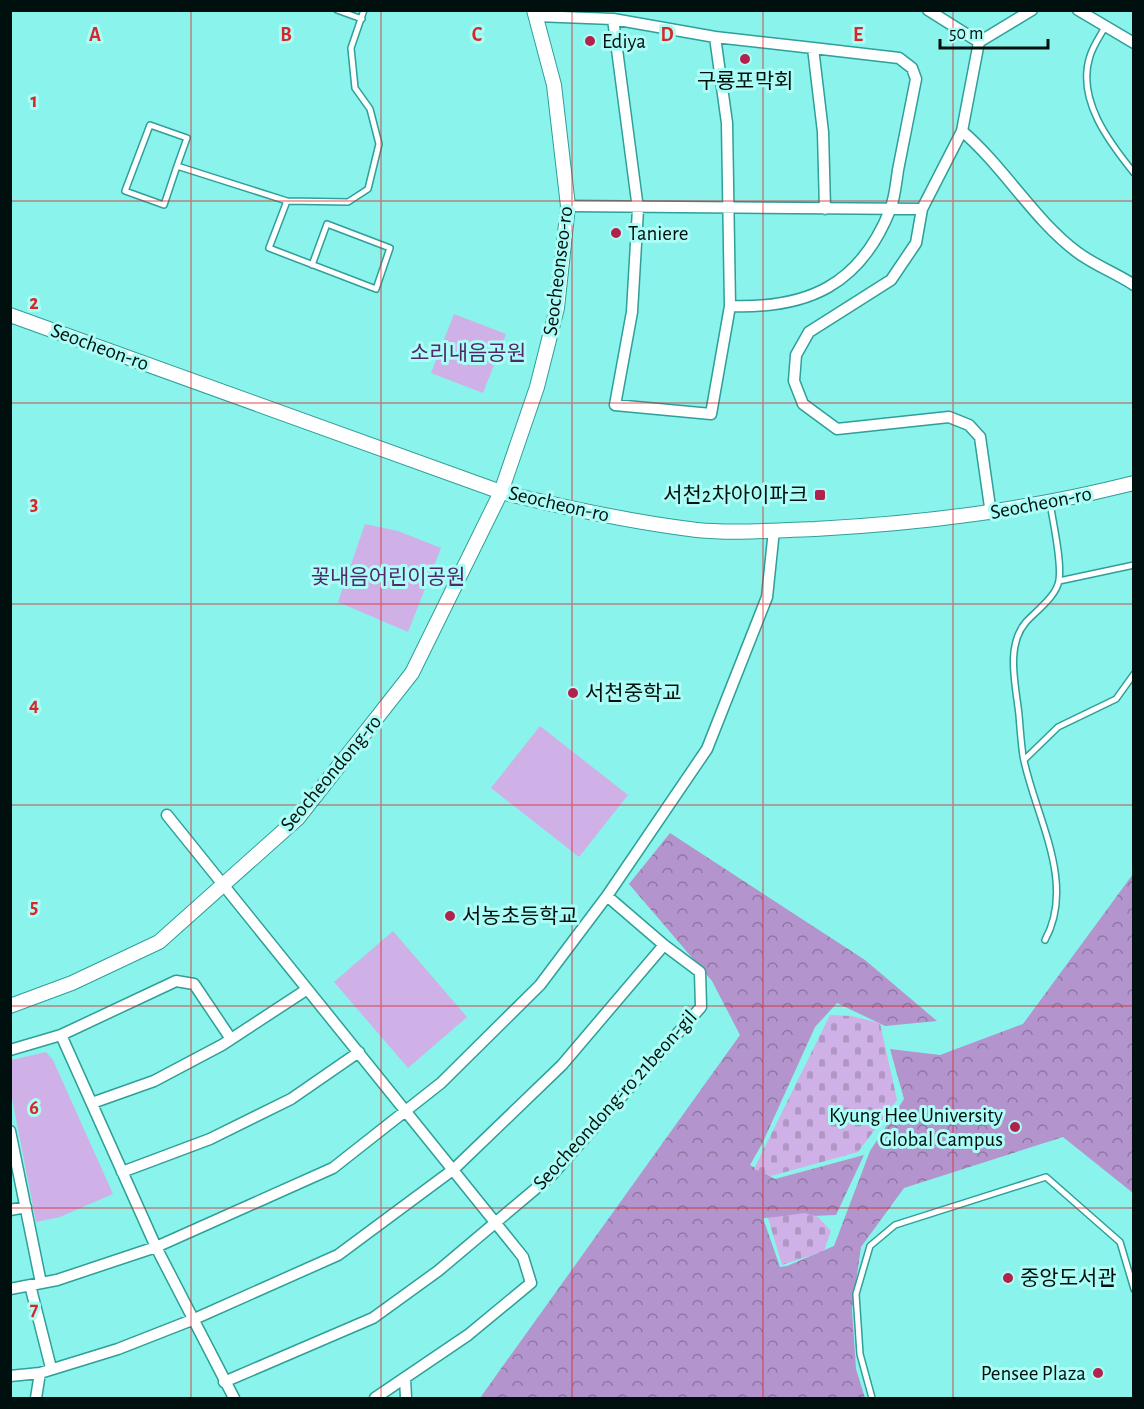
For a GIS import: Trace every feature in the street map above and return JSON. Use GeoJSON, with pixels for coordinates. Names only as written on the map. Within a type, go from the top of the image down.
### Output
{"type":"FeatureCollection","features":[{"type":"Feature","properties":{"kind":"street"},"geometry":{"type":"LineString","coordinates":[[928,10],[979,42]]}},
{"type":"Feature","properties":{"kind":"street"},"geometry":{"type":"LineString","coordinates":[[991,514],[980,437],[969,424],[949,417],[837,429],[803,404],[794,381],[796,355],[809,332],[891,280],[916,243],[922,209],[963,131],[979,42],[1032,10]]}},
{"type":"Feature","properties":{"kind":"street"},"geometry":{"type":"LineString","coordinates":[[1078,10],[1134,43]]}},
{"type":"Feature","properties":{"kind":"street"},"geometry":{"type":"LineString","coordinates":[[535,13],[613,19],[715,37],[899,58],[912,68],[916,79],[891,209],[870,249],[846,278],[819,292],[790,302],[757,307],[730,306]]}},
{"type":"Feature","properties":{"kind":"street","name":"Seocheonseo-ro"},"geometry":{"type":"LineString","coordinates":[[501,492],[537,387],[557,308],[568,206],[554,85],[535,13]]}},
{"type":"Feature","properties":{"kind":"street"},"geometry":{"type":"LineString","coordinates":[[613,19],[638,208],[632,312],[615,405],[711,414],[730,306],[728,123],[715,37]]}},
{"type":"Feature","properties":{"kind":"street"},"geometry":{"type":"LineString","coordinates":[[813,48],[823,132],[825,209]]}},
{"type":"Feature","properties":{"kind":"street"},"geometry":{"type":"LineString","coordinates":[[963,131],[988,153],[1045,220],[1077,252],[1134,285]]}},
{"type":"Feature","properties":{"kind":"street"},"geometry":{"type":"LineString","coordinates":[[568,206],[922,209]]}},
{"type":"Feature","properties":{"kind":"street","name":"Seocheon-ro"},"geometry":{"type":"LineString","coordinates":[[10,315],[501,492],[568,509],[699,530],[774,530],[860,526],[991,514],[1075,498],[1134,483]]}},
{"type":"Feature","properties":{"kind":"street","name":"Seocheondong-ro"},"geometry":{"type":"LineString","coordinates":[[10,1005],[72,983],[159,942],[298,818],[412,673],[501,492]]}},
{"type":"Feature","properties":{"kind":"street"},"geometry":{"type":"LineString","coordinates":[[10,1289],[41,1283],[156,1247],[333,1168],[441,1083],[540,985],[606,896],[707,749],[767,597],[774,530]]}},
{"type":"Feature","properties":{"kind":"street"},"geometry":{"type":"LineString","coordinates":[[167,815],[306,990],[524,1257],[531,1283],[468,1335],[375,1398]]}},
{"type":"Feature","properties":{"kind":"street","name":"Seocheondong-ro 21beon-gil"},"geometry":{"type":"LineString","coordinates":[[224,1382],[373,1318],[438,1271],[552,1175],[701,1007],[700,972],[606,896]]}},
{"type":"Feature","properties":{"kind":"street"},"geometry":{"type":"LineString","coordinates":[[10,1376],[40,1373],[118,1349],[192,1320],[338,1255],[454,1169],[562,1065],[664,945]]}},
{"type":"Feature","properties":{"kind":"street"},"geometry":{"type":"LineString","coordinates":[[10,1050],[61,1035],[176,981],[194,984],[231,1039]]}},
{"type":"Feature","properties":{"kind":"street"},"geometry":{"type":"LineString","coordinates":[[92,1103],[154,1081],[231,1039],[306,990]]}},
{"type":"Feature","properties":{"kind":"street"},"geometry":{"type":"LineString","coordinates":[[61,1035],[156,1247],[234,1398]]}},
{"type":"Feature","properties":{"kind":"street"},"geometry":{"type":"LineString","coordinates":[[122,1172],[210,1139],[291,1099],[359,1053]]}},
{"type":"Feature","properties":{"kind":"street"},"geometry":{"type":"LineString","coordinates":[[11,1132],[41,1283]]}},
{"type":"Feature","properties":{"kind":"street"},"geometry":{"type":"LineString","coordinates":[[10,1210],[26,1207]]}},
{"type":"Feature","properties":{"kind":"street"},"geometry":{"type":"LineString","coordinates":[[30,1286],[51,1368]]}},
{"type":"Feature","properties":{"kind":"street"},"geometry":{"type":"LineString","coordinates":[[36,1398],[40,1373]]}},
{"type":"Feature","properties":{"kind":"street"},"geometry":{"type":"LineString","coordinates":[[405,1378],[406,1398]]}},
{"type":"Feature","properties":{"kind":"lane"},"geometry":{"type":"LineString","coordinates":[[337,10],[362,19]]}},
{"type":"Feature","properties":{"kind":"lane"},"geometry":{"type":"LineString","coordinates":[[177,166],[287,201],[348,202],[368,189],[379,144],[370,109],[355,88],[351,48],[364,10]]}},
{"type":"Feature","properties":{"kind":"lane"},"geometry":{"type":"LineString","coordinates":[[1105,27],[1089,57],[1088,85],[1091,102],[1111,145],[1134,173]]}},
{"type":"Feature","properties":{"kind":"lane"},"geometry":{"type":"LineString","coordinates":[[150,124],[187,138],[177,166],[164,205],[124,191],[150,124]]}},
{"type":"Feature","properties":{"kind":"lane"},"geometry":{"type":"LineString","coordinates":[[287,201],[269,248],[312,265],[376,289],[390,248],[327,224],[312,265]]}},
{"type":"Feature","properties":{"kind":"lane"},"geometry":{"type":"LineString","coordinates":[[1045,940],[1054,923],[1056,882],[1043,822],[1024,760],[1013,662],[1017,639],[1025,624],[1043,606],[1059,581],[1050,503]]}},
{"type":"Feature","properties":{"kind":"lane"},"geometry":{"type":"LineString","coordinates":[[1059,581],[1134,565]]}},
{"type":"Feature","properties":{"kind":"lane"},"geometry":{"type":"LineString","coordinates":[[1024,760],[1058,727],[1116,699],[1134,674]]}},
{"type":"Feature","properties":{"kind":"lane"},"geometry":{"type":"LineString","coordinates":[[872,1398],[860,1354],[856,1294],[870,1246],[895,1225],[1046,1178],[1120,1242],[1134,1289]]}},
{"type":"Feature","properties":{"kind":"green space","name":"소리내음공원"},"geometry":{"type":"Polygon","coordinates":[[[454,314],[506,334],[483,393],[431,373],[454,314]]]}},
{"type":"Feature","properties":{"kind":"green space","name":"꽃내음어린이공원"},"geometry":{"type":"Polygon","coordinates":[[[365,524],[398,531],[441,548],[408,632],[338,602],[365,524]]]}},
{"type":"Feature","properties":{"kind":"green space"},"geometry":{"type":"Polygon","coordinates":[[[540,726],[628,795],[579,857],[491,788],[540,726]]]}},
{"type":"Feature","properties":{"kind":"green space"},"geometry":{"type":"Polygon","coordinates":[[[670,833],[865,960],[937,1021],[885,1026],[837,1003],[815,1027],[762,1144],[750,1165],[775,1179],[864,1155],[836,1215],[763,1218],[780,1267],[834,1246],[870,1151],[904,1099],[890,1049],[940,1055],[1023,1024],[1133,874],[1133,1193],[1063,1137],[904,1188],[861,1247],[852,1310],[856,1369],[865,1398],[480,1398],[740,1035],[712,981],[629,884],[670,833]]]}},
{"type":"Feature","properties":{"kind":"green space"},"geometry":{"type":"Polygon","coordinates":[[[393,931],[467,1017],[408,1068],[334,982],[393,931]]]}},
{"type":"Feature","properties":{"kind":"green space"},"geometry":{"type":"Polygon","coordinates":[[[830,1015],[851,1016],[880,1023],[897,1100],[858,1152],[771,1176],[754,1169],[830,1015]]]}},
{"type":"Feature","properties":{"kind":"green space"},"geometry":{"type":"Polygon","coordinates":[[[46,1052],[53,1060],[113,1194],[60,1217],[36,1222],[11,1093],[11,1060],[46,1052]]]}},
{"type":"Feature","properties":{"kind":"green space"},"geometry":{"type":"Polygon","coordinates":[[[805,1213],[818,1217],[831,1231],[824,1251],[782,1265],[768,1218],[805,1213]]]}},
{"type":"Feature","properties":{"kind":"place","name":"Ediya"},"geometry":{"type":"Point","coordinates":[590,41]}},
{"type":"Feature","properties":{"kind":"place","name":"구룡포막회"},"geometry":{"type":"Point","coordinates":[745,59]}},
{"type":"Feature","properties":{"kind":"place","name":"Taniere"},"geometry":{"type":"Point","coordinates":[616,233]}},
{"type":"Feature","properties":{"kind":"place","name":"서천2차아이파크"},"geometry":{"type":"Point","coordinates":[820,495]}},
{"type":"Feature","properties":{"kind":"place","name":"서천중학교"},"geometry":{"type":"Point","coordinates":[573,693]}},
{"type":"Feature","properties":{"kind":"place","name":"서농초등학교"},"geometry":{"type":"Point","coordinates":[450,916]}},
{"type":"Feature","properties":{"kind":"place","name":"Kyung Hee University Global Campus"},"geometry":{"type":"Point","coordinates":[1015,1127]}},
{"type":"Feature","properties":{"kind":"place","name":"중앙도서관"},"geometry":{"type":"Point","coordinates":[1008,1278]}},
{"type":"Feature","properties":{"kind":"place","name":"Pensee Plaza"},"geometry":{"type":"Point","coordinates":[1098,1373]}}]}
